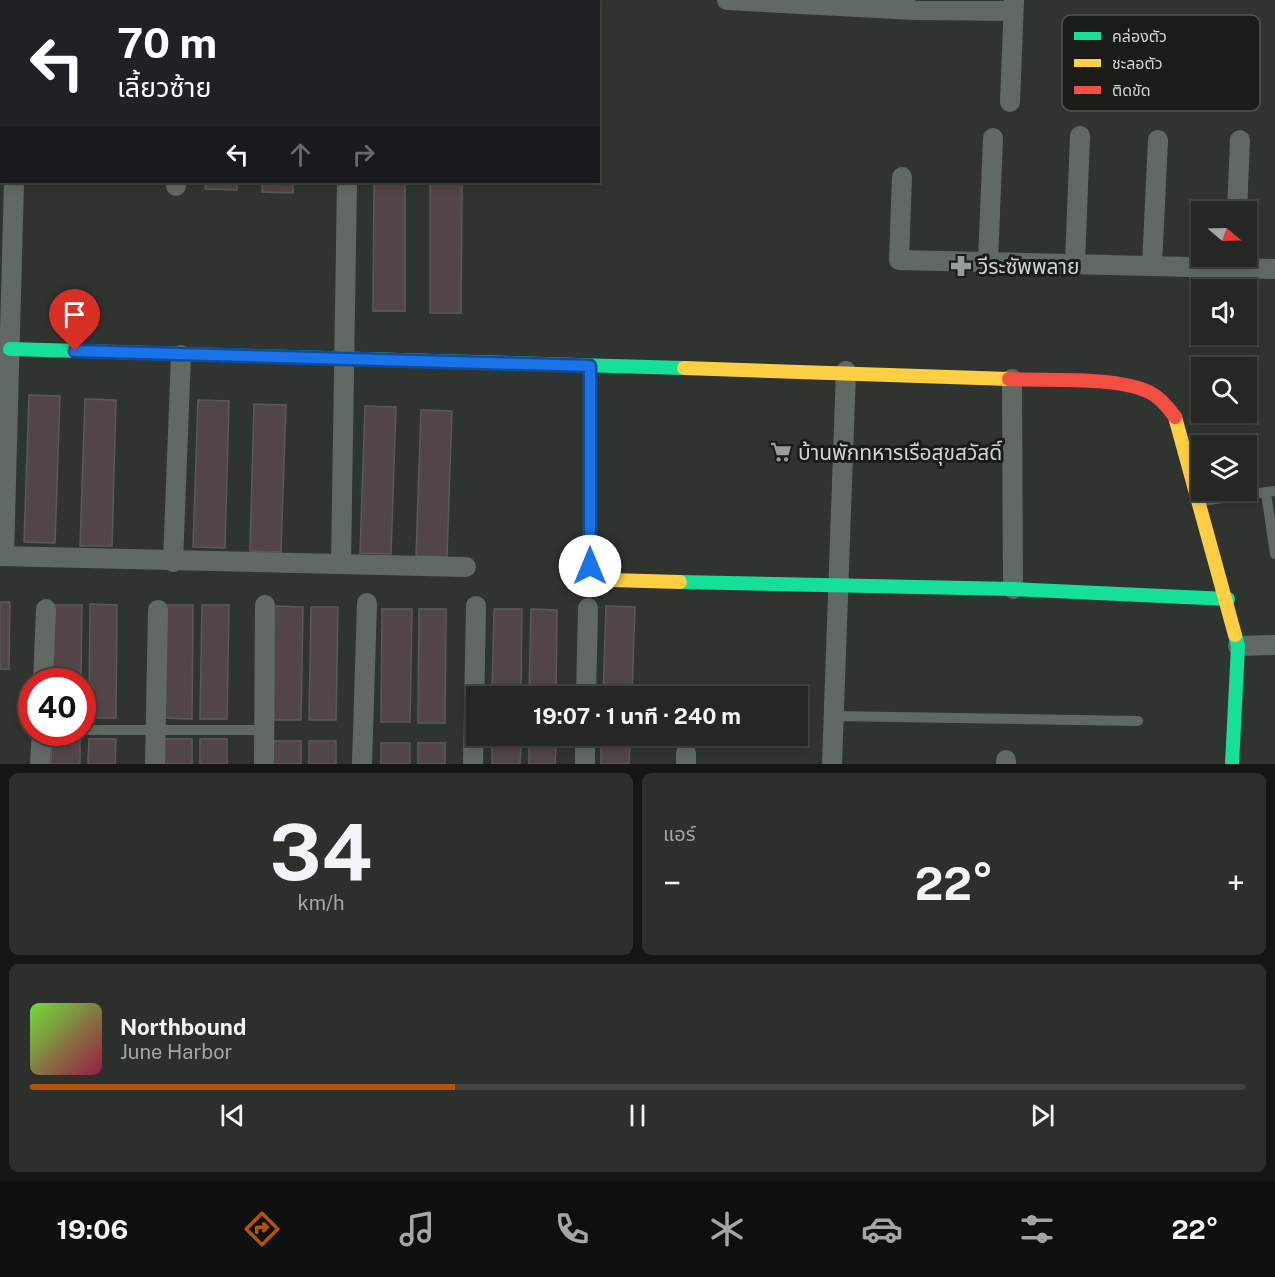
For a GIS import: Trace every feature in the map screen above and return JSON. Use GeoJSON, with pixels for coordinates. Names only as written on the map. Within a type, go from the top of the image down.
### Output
{"type":"FeatureCollection","features":[{"type":"Feature","properties":{"kind":"street"},"geometry":{"type":"LineString","coordinates":[[727,0],[1013,6],[1010,102]]}},
{"type":"Feature","properties":{"kind":"street"},"geometry":{"type":"LineString","coordinates":[[1075,263],[1080,136]]}},
{"type":"Feature","properties":{"kind":"street"},"geometry":{"type":"LineString","coordinates":[[988,261],[993,138]]}},
{"type":"Feature","properties":{"kind":"street"},"geometry":{"type":"LineString","coordinates":[[1152,267],[1158,140]]}},
{"type":"Feature","properties":{"kind":"street"},"geometry":{"type":"LineString","coordinates":[[1237,201],[1240,140]]}},
{"type":"Feature","properties":{"kind":"street"},"geometry":{"type":"LineString","coordinates":[[902,177],[899,260],[1075,263],[1152,267],[1191,265]]}},
{"type":"Feature","properties":{"kind":"street"},"geometry":{"type":"LineString","coordinates":[[14,183],[5,331],[10,350],[2,556],[173,562],[466,567]]}},
{"type":"Feature","properties":{"kind":"street"},"geometry":{"type":"LineString","coordinates":[[341,564],[347,183]]}},
{"type":"Feature","properties":{"kind":"street"},"geometry":{"type":"LineString","coordinates":[[1257,266],[1275,269]]}},
{"type":"Feature","properties":{"kind":"street"},"geometry":{"type":"LineString","coordinates":[[10,350],[846,371],[1108,383],[1138,387],[1157,395],[1169,406],[1177,421],[1191,470]]}},
{"type":"Feature","properties":{"kind":"street"},"geometry":{"type":"LineString","coordinates":[[173,562],[181,355]]}},
{"type":"Feature","properties":{"kind":"street"},"geometry":{"type":"LineString","coordinates":[[590,366],[590,566],[611,580],[1013,589],[1228,599]]}},
{"type":"Feature","properties":{"kind":"street"},"geometry":{"type":"LineString","coordinates":[[832,764],[846,371]]}},
{"type":"Feature","properties":{"kind":"street"},"geometry":{"type":"LineString","coordinates":[[1012,379],[1013,589]]}},
{"type":"Feature","properties":{"kind":"street"},"geometry":{"type":"LineString","coordinates":[[1200,501],[1239,646],[1232,764]]}},
{"type":"Feature","properties":{"kind":"street"},"geometry":{"type":"LineString","coordinates":[[362,764],[367,603]]}},
{"type":"Feature","properties":{"kind":"street"},"geometry":{"type":"LineString","coordinates":[[264,764],[265,605]]}},
{"type":"Feature","properties":{"kind":"street"},"geometry":{"type":"LineString","coordinates":[[473,764],[476,606]]}},
{"type":"Feature","properties":{"kind":"street"},"geometry":{"type":"LineString","coordinates":[[586,686],[588,608]]}},
{"type":"Feature","properties":{"kind":"street"},"geometry":{"type":"LineString","coordinates":[[44,668],[46,609]]}},
{"type":"Feature","properties":{"kind":"street"},"geometry":{"type":"LineString","coordinates":[[155,764],[158,610]]}},
{"type":"Feature","properties":{"kind":"street"},"geometry":{"type":"LineString","coordinates":[[1239,646],[1275,645]]}},
{"type":"Feature","properties":{"kind":"street"},"geometry":{"type":"LineString","coordinates":[[40,764],[41,746]]}},
{"type":"Feature","properties":{"kind":"street"},"geometry":{"type":"LineString","coordinates":[[585,746],[585,764]]}},
{"type":"Feature","properties":{"kind":"lane"},"geometry":{"type":"LineString","coordinates":[[1270,492],[1275,554]]}},
{"type":"Feature","properties":{"kind":"lane"},"geometry":{"type":"LineString","coordinates":[[833,716],[1138,721]]}},
{"type":"Feature","properties":{"kind":"lane"},"geometry":{"type":"LineString","coordinates":[[96,730],[264,730]]}},
{"type":"Feature","properties":{"kind":"building"},"geometry":{"type":"Polygon","coordinates":[[[206,183],[237,183],[237,190],[205,189],[206,183]]]}},
{"type":"Feature","properties":{"kind":"building"},"geometry":{"type":"Polygon","coordinates":[[[262,183],[293,183],[293,193],[262,192],[262,183]]]}},
{"type":"Feature","properties":{"kind":"building"},"geometry":{"type":"Polygon","coordinates":[[[374,183],[405,183],[405,311],[373,311],[374,183]]]}},
{"type":"Feature","properties":{"kind":"building"},"geometry":{"type":"Polygon","coordinates":[[[430,183],[462,183],[461,313],[430,313],[430,183]]]}},
{"type":"Feature","properties":{"kind":"building"},"geometry":{"type":"Polygon","coordinates":[[[29,395],[60,396],[55,543],[24,542],[29,395]]]}},
{"type":"Feature","properties":{"kind":"building"},"geometry":{"type":"Polygon","coordinates":[[[85,399],[116,400],[112,546],[80,546],[85,399]]]}},
{"type":"Feature","properties":{"kind":"building"},"geometry":{"type":"Polygon","coordinates":[[[198,400],[229,401],[225,548],[193,547],[198,400]]]}},
{"type":"Feature","properties":{"kind":"building"},"geometry":{"type":"Polygon","coordinates":[[[254,404],[286,405],[281,552],[250,551],[254,404]]]}},
{"type":"Feature","properties":{"kind":"building"},"geometry":{"type":"Polygon","coordinates":[[[365,406],[396,407],[391,554],[360,553],[365,406]]]}},
{"type":"Feature","properties":{"kind":"building"},"geometry":{"type":"Polygon","coordinates":[[[421,410],[452,411],[447,557],[416,556],[421,410]]]}},
{"type":"Feature","properties":{"kind":"building"},"geometry":{"type":"Polygon","coordinates":[[[0,602],[10,602],[9,669],[0,669],[0,602]]]}},
{"type":"Feature","properties":{"kind":"building"},"geometry":{"type":"Polygon","coordinates":[[[90,604],[117,605],[116,718],[96,718],[96,668],[89,668],[90,604]]]}},
{"type":"Feature","properties":{"kind":"building"},"geometry":{"type":"Polygon","coordinates":[[[53,605],[82,605],[81,668],[52,668],[53,605]]]}},
{"type":"Feature","properties":{"kind":"building"},"geometry":{"type":"Polygon","coordinates":[[[165,605],[193,605],[192,719],[163,718],[165,605]]]}},
{"type":"Feature","properties":{"kind":"building"},"geometry":{"type":"Polygon","coordinates":[[[202,605],[229,605],[227,719],[200,719],[202,605]]]}},
{"type":"Feature","properties":{"kind":"building"},"geometry":{"type":"Polygon","coordinates":[[[274,606],[303,607],[301,720],[272,720],[274,606]]]}},
{"type":"Feature","properties":{"kind":"building"},"geometry":{"type":"Polygon","coordinates":[[[606,606],[635,607],[632,686],[603,686],[606,606]]]}},
{"type":"Feature","properties":{"kind":"building"},"geometry":{"type":"Polygon","coordinates":[[[311,607],[338,607],[336,720],[309,720],[311,607]]]}},
{"type":"Feature","properties":{"kind":"building"},"geometry":{"type":"Polygon","coordinates":[[[382,609],[412,609],[410,722],[381,722],[382,609]]]}},
{"type":"Feature","properties":{"kind":"building"},"geometry":{"type":"Polygon","coordinates":[[[419,609],[446,609],[445,723],[418,723],[419,609]]]}},
{"type":"Feature","properties":{"kind":"building"},"geometry":{"type":"Polygon","coordinates":[[[494,609],[522,609],[521,686],[492,686],[494,609]]]}},
{"type":"Feature","properties":{"kind":"building"},"geometry":{"type":"Polygon","coordinates":[[[531,609],[557,610],[556,686],[529,686],[531,609]]]}},
{"type":"Feature","properties":{"kind":"building"},"geometry":{"type":"Polygon","coordinates":[[[96,739],[116,739],[115,764],[88,764],[89,746],[96,746],[96,739]]]}},
{"type":"Feature","properties":{"kind":"building"},"geometry":{"type":"Polygon","coordinates":[[[163,739],[192,739],[192,764],[163,764],[163,739]]]}},
{"type":"Feature","properties":{"kind":"building"},"geometry":{"type":"Polygon","coordinates":[[[200,739],[227,739],[227,764],[200,764],[200,739]]]}},
{"type":"Feature","properties":{"kind":"building"},"geometry":{"type":"Polygon","coordinates":[[[272,741],[301,741],[301,764],[272,764],[272,741]]]}},
{"type":"Feature","properties":{"kind":"building"},"geometry":{"type":"Polygon","coordinates":[[[309,741],[336,741],[336,764],[309,764],[309,741]]]}},
{"type":"Feature","properties":{"kind":"building"},"geometry":{"type":"Polygon","coordinates":[[[381,743],[410,743],[410,764],[381,764],[381,743]]]}},
{"type":"Feature","properties":{"kind":"building"},"geometry":{"type":"Polygon","coordinates":[[[418,743],[445,743],[445,764],[418,764],[418,743]]]}},
{"type":"Feature","properties":{"kind":"building"},"geometry":{"type":"Polygon","coordinates":[[[52,746],[80,746],[80,764],[51,764],[52,746]]]}},
{"type":"Feature","properties":{"kind":"building"},"geometry":{"type":"Polygon","coordinates":[[[601,746],[630,746],[629,764],[601,764],[601,746]]]}},
{"type":"Feature","properties":{"kind":"building"},"geometry":{"type":"Polygon","coordinates":[[[492,747],[521,747],[520,764],[492,764],[492,747]]]}},
{"type":"Feature","properties":{"kind":"building"},"geometry":{"type":"Polygon","coordinates":[[[529,747],[556,747],[555,764],[529,764],[529,747]]]}},
{"type":"Feature","properties":{"kind":"traffic: fast"},"geometry":{"type":"LineString","coordinates":[[10,349],[684,368]]}},
{"type":"Feature","properties":{"kind":"traffic: fast"},"geometry":{"type":"LineString","coordinates":[[680,582],[1013,589],[1228,599]]}},
{"type":"Feature","properties":{"kind":"traffic: fast"},"geometry":{"type":"LineString","coordinates":[[1232,764],[1238,646],[1235,635]]}},
{"type":"Feature","properties":{"kind":"traffic: slow"},"geometry":{"type":"LineString","coordinates":[[590,366],[590,566],[611,580],[680,582]]}},
{"type":"Feature","properties":{"kind":"traffic: slow"},"geometry":{"type":"LineString","coordinates":[[684,368],[1009,379]]}},
{"type":"Feature","properties":{"kind":"traffic: slow"},"geometry":{"type":"LineString","coordinates":[[1175,417],[1235,635]]}},
{"type":"Feature","properties":{"kind":"traffic: jam"},"geometry":{"type":"LineString","coordinates":[[1009,379],[1118,383],[1149,392],[1167,406],[1175,417]]}},
{"type":"Feature","properties":{"kind":"place","name":"วีระซัพพลาย"},"geometry":{"type":"Point","coordinates":[961,266]}},
{"type":"Feature","properties":{"kind":"place","name":"บ้านพักทหารเรือสุขสวัสดิ์"},"geometry":{"type":"Point","coordinates":[781,452]}},
{"type":"Feature","properties":{"kind":"route"},"geometry":{"type":"LineString","coordinates":[[75,351],[590,366],[590,566]]}}]}
